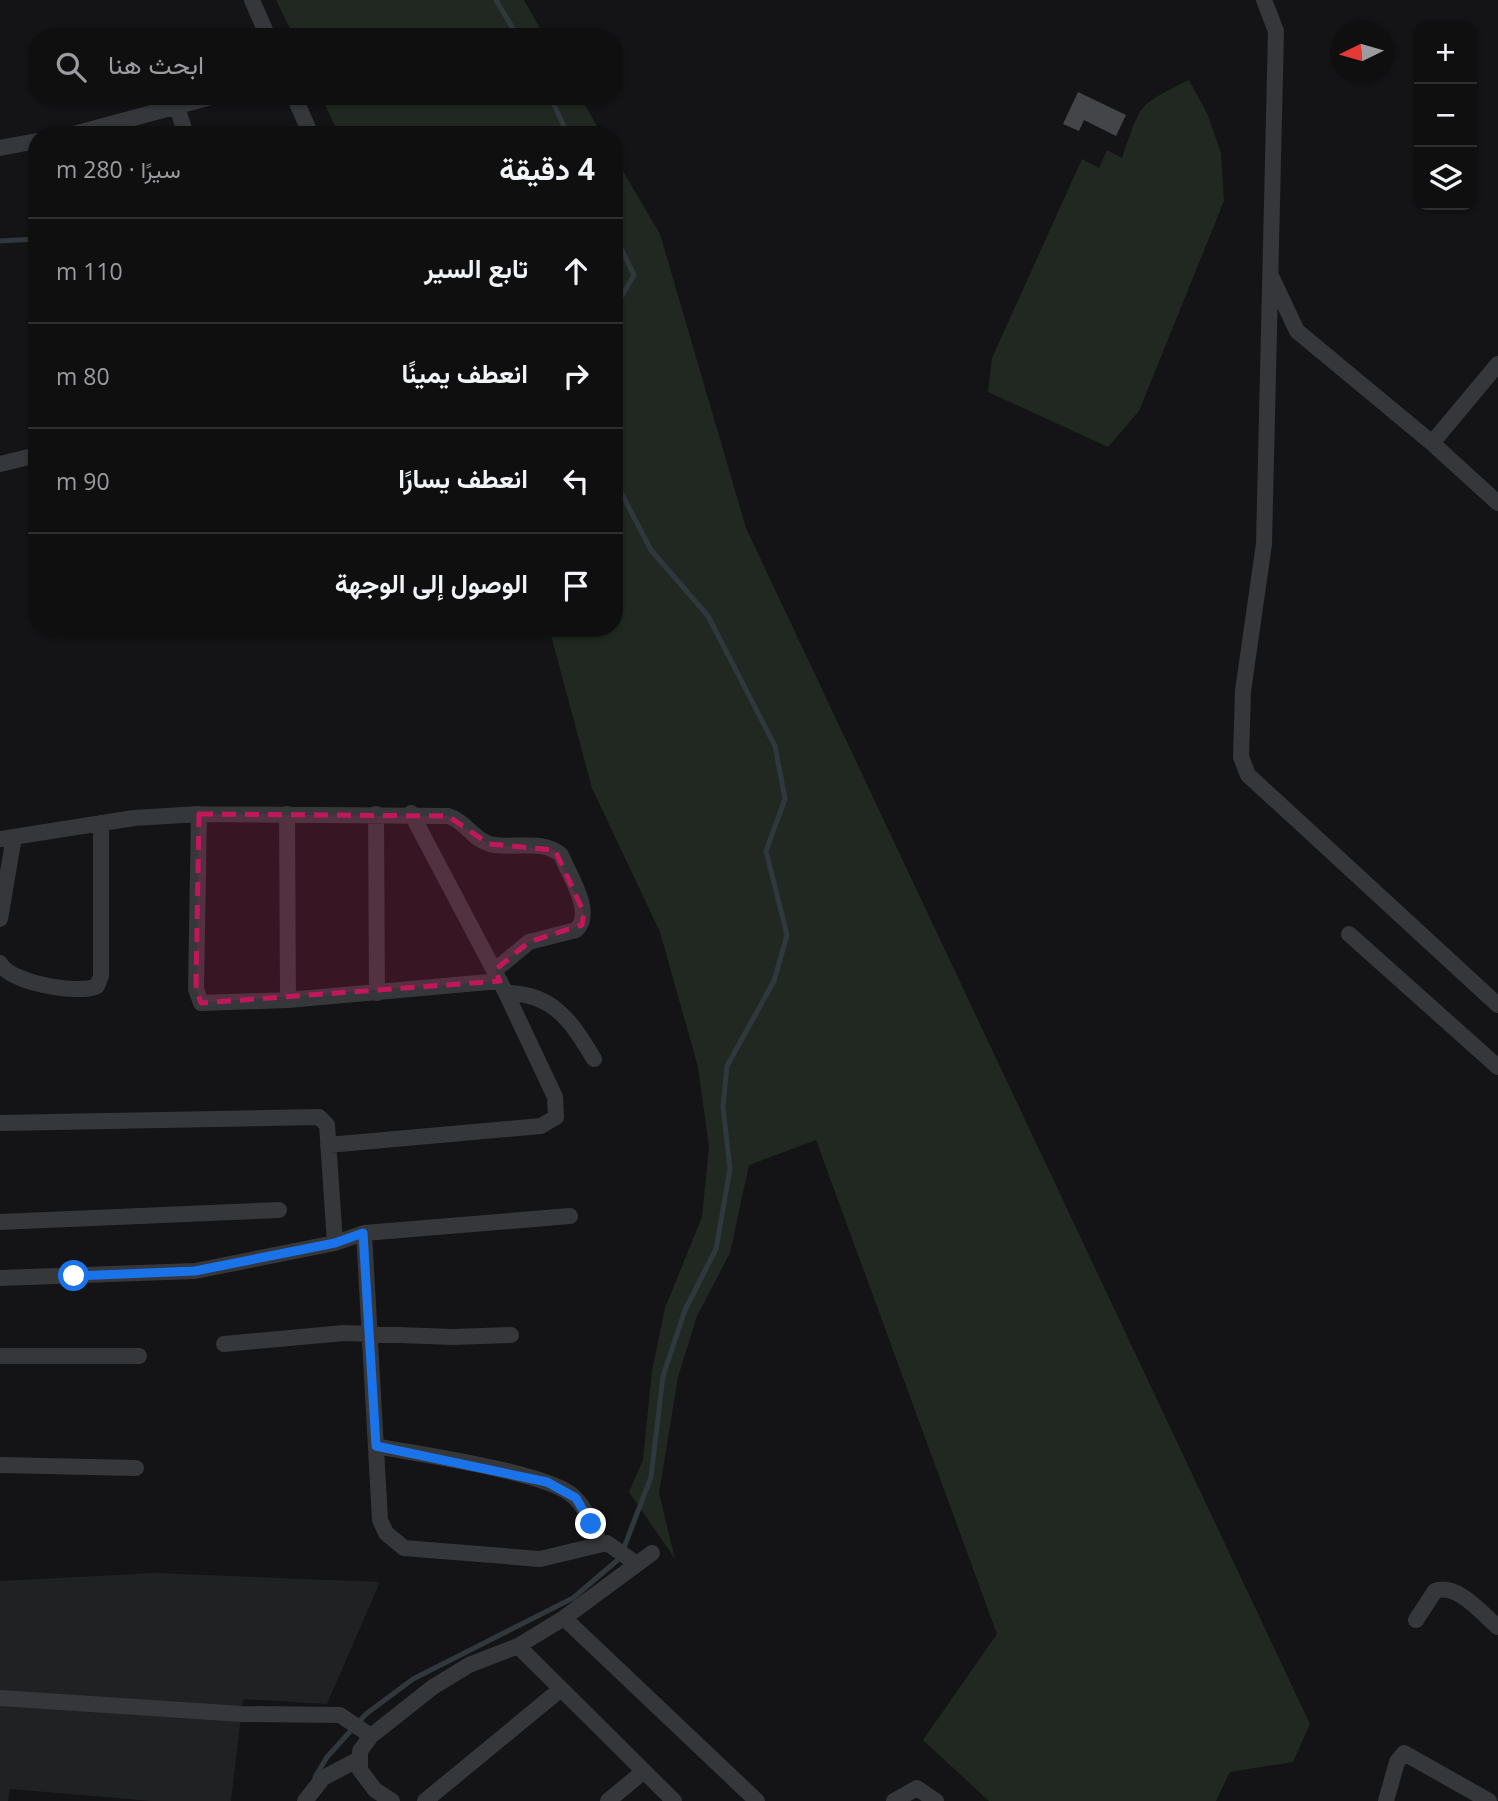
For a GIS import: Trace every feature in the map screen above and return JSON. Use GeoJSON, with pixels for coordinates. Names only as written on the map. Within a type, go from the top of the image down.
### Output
{"type":"FeatureCollection","features":[{"type":"Feature","properties":{"kind":"street"},"geometry":{"type":"LineString","coordinates":[[252,0],[264,28]]}},
{"type":"Feature","properties":{"kind":"street"},"geometry":{"type":"LineString","coordinates":[[1264,0],[1276,31],[1264,544],[1243,691],[1241,757],[1248,775],[1498,1005]]}},
{"type":"Feature","properties":{"kind":"street"},"geometry":{"type":"LineString","coordinates":[[104,126],[184,105]]}},
{"type":"Feature","properties":{"kind":"street"},"geometry":{"type":"LineString","coordinates":[[298,105],[307,126]]}},
{"type":"Feature","properties":{"kind":"street"},"geometry":{"type":"LineString","coordinates":[[177,107],[183,126]]}},
{"type":"Feature","properties":{"kind":"street"},"geometry":{"type":"LineString","coordinates":[[0,148],[28,143]]}},
{"type":"Feature","properties":{"kind":"street"},"geometry":{"type":"LineString","coordinates":[[1270,275],[1297,331],[1432,443],[1498,503]]}},
{"type":"Feature","properties":{"kind":"street"},"geometry":{"type":"LineString","coordinates":[[1432,443],[1498,364]]}},
{"type":"Feature","properties":{"kind":"street"},"geometry":{"type":"LineString","coordinates":[[0,464],[28,457]]}},
{"type":"Feature","properties":{"kind":"street"},"geometry":{"type":"LineString","coordinates":[[328,1144],[541,1126],[556,1116],[555,1097],[500,978],[411,813]]}},
{"type":"Feature","properties":{"kind":"street"},"geometry":{"type":"LineString","coordinates":[[0,919],[7,838],[102,822],[199,814],[411,813],[458,818],[481,841],[489,844],[545,846],[561,855],[584,913],[584,921],[576,930],[539,938],[520,949],[500,978]]}},
{"type":"Feature","properties":{"kind":"street"},"geometry":{"type":"LineString","coordinates":[[199,814],[199,1000],[210,1005],[288,1000],[377,993],[500,978],[526,993],[548,1001],[575,1030],[594,1059]]}},
{"type":"Feature","properties":{"kind":"street"},"geometry":{"type":"LineString","coordinates":[[287,814],[288,1000]]}},
{"type":"Feature","properties":{"kind":"street"},"geometry":{"type":"LineString","coordinates":[[376,814],[377,993]]}},
{"type":"Feature","properties":{"kind":"street"},"geometry":{"type":"LineString","coordinates":[[0,964],[13,976],[79,992],[97,986],[101,976],[102,822]]}},
{"type":"Feature","properties":{"kind":"street"},"geometry":{"type":"LineString","coordinates":[[1349,934],[1498,1067]]}},
{"type":"Feature","properties":{"kind":"street"},"geometry":{"type":"LineString","coordinates":[[0,1123],[311,1116],[325,1120],[335,1243]]}},
{"type":"Feature","properties":{"kind":"street"},"geometry":{"type":"LineString","coordinates":[[0,1222],[279,1210]]}},
{"type":"Feature","properties":{"kind":"street"},"geometry":{"type":"LineString","coordinates":[[0,1278],[173,1274],[335,1243],[363,1233],[570,1216]]}},
{"type":"Feature","properties":{"kind":"street"},"geometry":{"type":"LineString","coordinates":[[363,1233],[380,1520],[386,1533],[404,1548],[540,1559],[572,1553],[604,1542]]}},
{"type":"Feature","properties":{"kind":"street"},"geometry":{"type":"LineString","coordinates":[[224,1344],[369,1333],[454,1337],[510,1335]]}},
{"type":"Feature","properties":{"kind":"street"},"geometry":{"type":"LineString","coordinates":[[0,1356],[139,1356]]}},
{"type":"Feature","properties":{"kind":"street"},"geometry":{"type":"LineString","coordinates":[[376,1446],[514,1473],[559,1487],[581,1505],[604,1542],[633,1560]]}},
{"type":"Feature","properties":{"kind":"street"},"geometry":{"type":"LineString","coordinates":[[0,1465],[136,1468]]}},
{"type":"Feature","properties":{"kind":"street"},"geometry":{"type":"LineString","coordinates":[[392,1801],[367,1780],[359,1759],[360,1751],[371,1736],[433,1687],[469,1665],[518,1646],[565,1618],[633,1560],[652,1553]]}},
{"type":"Feature","properties":{"kind":"street"},"geometry":{"type":"LineString","coordinates":[[1416,1620],[1435,1591],[1447,1588],[1459,1594],[1498,1627]]}},
{"type":"Feature","properties":{"kind":"street"},"geometry":{"type":"LineString","coordinates":[[565,1618],[758,1801]]}},
{"type":"Feature","properties":{"kind":"street"},"geometry":{"type":"LineString","coordinates":[[518,1646],[674,1801]]}},
{"type":"Feature","properties":{"kind":"street"},"geometry":{"type":"LineString","coordinates":[[425,1801],[561,1689]]}},
{"type":"Feature","properties":{"kind":"street"},"geometry":{"type":"LineString","coordinates":[[0,1698],[242,1714],[340,1715],[371,1736]]}},
{"type":"Feature","properties":{"kind":"street"},"geometry":{"type":"LineString","coordinates":[[1386,1801],[1397,1762],[1404,1753],[1489,1801]]}},
{"type":"Feature","properties":{"kind":"street"},"geometry":{"type":"LineString","coordinates":[[305,1801],[323,1778],[359,1759]]}},
{"type":"Feature","properties":{"kind":"street"},"geometry":{"type":"LineString","coordinates":[[608,1801],[644,1771]]}},
{"type":"Feature","properties":{"kind":"street"},"geometry":{"type":"LineString","coordinates":[[894,1801],[917,1788],[936,1801]]}},
{"type":"Feature","properties":{"kind":"highlighted area"},"geometry":{"type":"Polygon","coordinates":[[[199,814],[448,816],[489,844],[555,850],[584,913],[582,925],[529,942],[495,970],[500,981],[201,1003],[196,989],[199,814]]]}},
{"type":"Feature","properties":{"kind":"shaded area"},"geometry":{"type":"Polygon","coordinates":[[[276,0],[524,0],[540,28],[290,28],[276,0]]]}},
{"type":"Feature","properties":{"kind":"shaded area"},"geometry":{"type":"Polygon","coordinates":[[[1189,80],[1207,113],[1221,153],[1224,201],[1139,411],[1108,447],[988,392],[992,358],[1082,159],[1099,168],[1107,150],[1122,158],[1143,108],[1189,80]]]}},
{"type":"Feature","properties":{"kind":"shaded area"},"geometry":{"type":"Polygon","coordinates":[[[325,105],[585,105],[597,126],[335,126],[325,105]]]}},
{"type":"Feature","properties":{"kind":"shaded area"},"geometry":{"type":"Polygon","coordinates":[[[623,171],[660,234],[746,528],[1310,1724],[1293,1762],[1230,1772],[1216,1801],[989,1801],[923,1740],[997,1634],[816,1140],[749,1165],[730,1253],[697,1316],[678,1377],[659,1493],[675,1559],[629,1492],[643,1460],[652,1371],[665,1308],[702,1217],[709,1147],[698,1067],[660,932],[592,788],[551,637],[623,637],[623,171]]]}},
{"type":"Feature","properties":{"kind":"shaded area"},"geometry":{"type":"Polygon","coordinates":[[[155,1573],[380,1582],[327,1704],[243,1699],[231,1801],[151,1801],[10,1789],[8,1801],[0,1801],[0,1581],[155,1573]]]}},
{"type":"Feature","properties":{"kind":"building"},"geometry":{"type":"Polygon","coordinates":[[[1078,92],[1126,115],[1116,136],[1084,120],[1079,131],[1063,124],[1078,92]]]}},
{"type":"Feature","properties":{"kind":"waterway"},"geometry":{"type":"LineString","coordinates":[[496,0],[513,28]]}},
{"type":"Feature","properties":{"kind":"waterway"},"geometry":{"type":"LineString","coordinates":[[554,105],[564,126]]}},
{"type":"Feature","properties":{"kind":"waterway"},"geometry":{"type":"LineString","coordinates":[[0,241],[28,239]]}},
{"type":"Feature","properties":{"kind":"waterway"},"geometry":{"type":"LineString","coordinates":[[623,252],[634,275],[623,294]]}},
{"type":"Feature","properties":{"kind":"waterway"},"geometry":{"type":"LineString","coordinates":[[315,1777],[327,1757],[366,1714],[413,1679],[573,1598],[620,1558],[651,1477],[663,1376],[685,1310],[716,1249],[730,1169],[723,1107],[727,1066],[774,981],[787,935],[766,851],[785,799],[775,746],[708,616],[651,550],[623,496]]}},
{"type":"Feature","properties":{"kind":"route"},"geometry":{"type":"LineString","coordinates":[[74,1276],[195,1271],[335,1243],[363,1233],[376,1446],[547,1482],[576,1498],[591,1524]]}}]}
